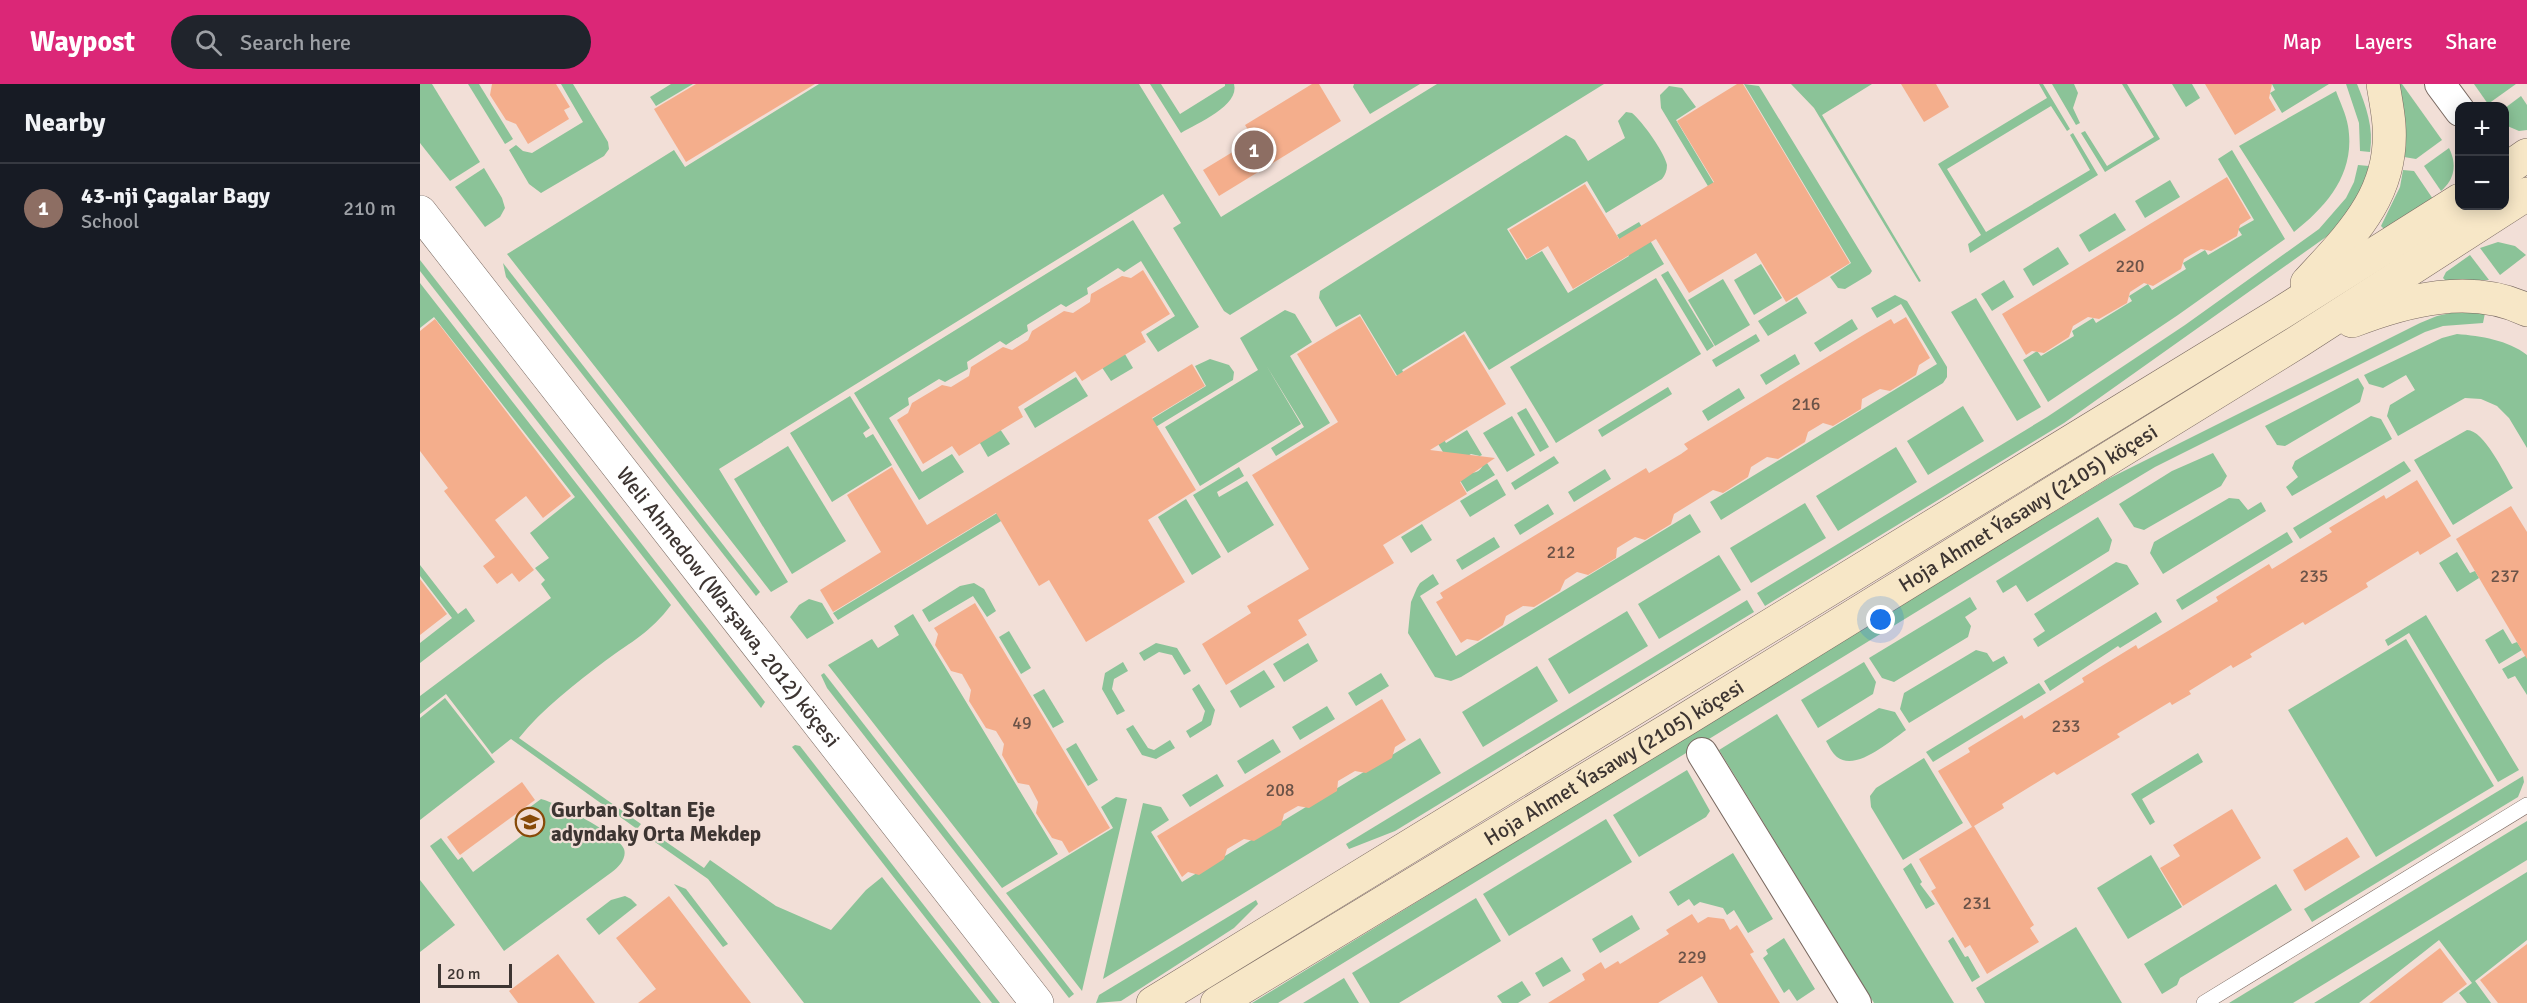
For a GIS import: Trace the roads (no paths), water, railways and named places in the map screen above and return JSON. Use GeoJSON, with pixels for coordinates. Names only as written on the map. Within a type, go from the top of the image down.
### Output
{"type":"FeatureCollection","features":[{"type":"Feature","properties":{"kind":"main road"},"geometry":{"type":"LineString","coordinates":[[2276,316],[2355,231],[2370,208],[2383,178],[2386,161],[2389,126],[2383,84]]}},
{"type":"Feature","properties":{"kind":"main road","name":"Hoja Ahmet Ýasawy (2105) köçesi"},"geometry":{"type":"LineString","coordinates":[[1217,1003],[1683,721],[2299,341],[2517,189],[2527,155]]}},
{"type":"Feature","properties":{"kind":"main road","name":"Hoja Ahmet Ýasawy (2105) köçesi"},"geometry":{"type":"LineString","coordinates":[[1153,1003],[2276,316],[2455,203]]}},
{"type":"Feature","properties":{"kind":"main road"},"geometry":{"type":"LineString","coordinates":[[2299,341],[2382,310],[2436,298],[2474,296],[2495,298],[2527,310]]}},
{"type":"Feature","properties":{"kind":"street"},"geometry":{"type":"LineString","coordinates":[[2440,84],[2455,104]]}},
{"type":"Feature","properties":{"kind":"street","name":"Weli Ahmedow (Warşawa, 2012) köçesi"},"geometry":{"type":"LineString","coordinates":[[420,212],[1037,1003]]}},
{"type":"Feature","properties":{"kind":"street"},"geometry":{"type":"LineString","coordinates":[[1701,753],[1856,1003]]}},
{"type":"Feature","properties":{"kind":"lane"},"geometry":{"type":"LineString","coordinates":[[2205,1003],[2527,805]]}},
{"type":"Feature","properties":{"kind":"place","name":"43-nji Çagalar Bagy"},"geometry":{"type":"Point","coordinates":[1254,150]}},
{"type":"Feature","properties":{"kind":"place","name":"Gurban Soltan Eje adyndaky Orta Mekdep"},"geometry":{"type":"Point","coordinates":[530,822]}}]}
